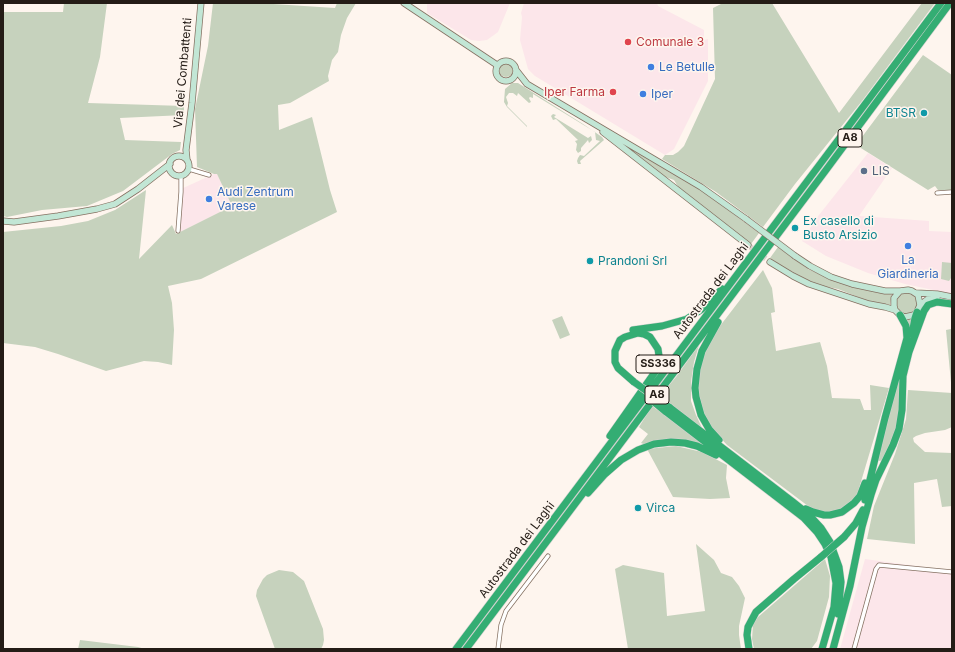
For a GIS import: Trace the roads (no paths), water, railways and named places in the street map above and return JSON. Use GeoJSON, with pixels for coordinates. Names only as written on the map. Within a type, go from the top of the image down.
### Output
{"type":"FeatureCollection","features":[{"type":"Feature","properties":{"kind":"highway","name":"Autostrada dei Laghi"},"geometry":{"type":"LineString","coordinates":[[456,649],[941,3]]}},
{"type":"Feature","properties":{"kind":"highway","name":"Autostrada dei Laghi"},"geometry":{"type":"LineString","coordinates":[[466,649],[950,3]]}},
{"type":"Feature","properties":{"kind":"highway"},"geometry":{"type":"LineString","coordinates":[[742,268],[702,309],[687,319],[676,323],[630,330],[617,338],[612,344],[609,357],[614,370],[620,377],[736,457],[808,514],[821,528],[836,555],[842,582],[839,608],[828,649]]}},
{"type":"Feature","properties":{"kind":"highway","name":"SS336"},"geometry":{"type":"LineString","coordinates":[[736,457],[713,435],[705,423],[697,402],[696,378],[706,341],[749,273]]}},
{"type":"Feature","properties":{"kind":"highway"},"geometry":{"type":"LineString","coordinates":[[909,352],[924,311],[928,305],[937,302],[952,304]]}},
{"type":"Feature","properties":{"kind":"highway"},"geometry":{"type":"LineString","coordinates":[[749,649],[747,635],[748,627],[756,612],[844,537],[856,523],[861,514],[899,429],[902,410],[903,376],[915,318],[919,309]]}},
{"type":"Feature","properties":{"kind":"highway"},"geometry":{"type":"LineString","coordinates":[[861,514],[907,334],[906,326],[898,313]]}},
{"type":"Feature","properties":{"kind":"highway","name":"SS336"},"geometry":{"type":"LineString","coordinates":[[598,461],[606,442],[655,372],[658,364],[658,349],[650,337],[644,334],[638,333],[625,337],[620,340],[615,351],[615,362],[618,368],[632,384]]}},
{"type":"Feature","properties":{"kind":"highway"},"geometry":{"type":"LineString","coordinates":[[667,409],[804,518],[817,532],[825,544],[834,568],[836,583],[834,607],[822,649]]}},
{"type":"Feature","properties":{"kind":"highway"},"geometry":{"type":"LineString","coordinates":[[793,502],[812,512],[824,515],[836,514],[851,507],[862,492],[881,425],[885,418]]}},
{"type":"Feature","properties":{"kind":"highway"},"geometry":{"type":"LineString","coordinates":[[566,516],[604,474],[621,460],[638,450],[662,442],[685,443],[697,446],[720,457],[750,476]]}},
{"type":"Feature","properties":{"kind":"highway"},"geometry":{"type":"LineString","coordinates":[[833,649],[850,586],[870,495]]}},
{"type":"Feature","properties":{"kind":"highway"},"geometry":{"type":"LineString","coordinates":[[818,649],[828,626]]}},
{"type":"Feature","properties":{"kind":"main road","name":"Via dei Combattenti"},"geometry":{"type":"LineString","coordinates":[[189,169],[186,146],[192,103],[201,3]]}},
{"type":"Feature","properties":{"kind":"main road"},"geometry":{"type":"LineString","coordinates":[[404,3],[497,64]]}},
{"type":"Feature","properties":{"kind":"main road"},"geometry":{"type":"LineString","coordinates":[[527,84],[516,70],[513,63],[508,60],[497,64],[495,70],[497,76],[502,80],[510,80],[527,84],[701,187],[795,256],[831,278],[884,291],[908,290],[916,293],[937,294],[952,297]]}},
{"type":"Feature","properties":{"kind":"main road"},"geometry":{"type":"LineString","coordinates":[[510,80],[515,76],[516,70]]}},
{"type":"Feature","properties":{"kind":"main road"},"geometry":{"type":"LineString","coordinates":[[589,121],[748,245]]}},
{"type":"Feature","properties":{"kind":"main road","name":"Via dei Combattenti"},"geometry":{"type":"LineString","coordinates":[[3,221],[20,221],[97,210],[115,204],[160,174],[173,159],[179,157],[186,146]]}},
{"type":"Feature","properties":{"kind":"main road"},"geometry":{"type":"LineString","coordinates":[[179,157],[183,157],[187,160]]}},
{"type":"Feature","properties":{"kind":"main road"},"geometry":{"type":"LineString","coordinates":[[170,164],[173,174]]}},
{"type":"Feature","properties":{"kind":"main road"},"geometry":{"type":"LineString","coordinates":[[160,174],[164,172],[181,176],[187,173],[189,169]]}},
{"type":"Feature","properties":{"kind":"main road"},"geometry":{"type":"LineString","coordinates":[[770,262],[809,284],[869,304],[885,307],[909,316],[931,298],[937,297],[952,301]]}},
{"type":"Feature","properties":{"kind":"main road"},"geometry":{"type":"LineString","coordinates":[[898,313],[893,302],[900,291]]}},
{"type":"Feature","properties":{"kind":"main road"},"geometry":{"type":"LineString","coordinates":[[916,293],[920,299],[919,309]]}},
{"type":"Feature","properties":{"kind":"street"},"geometry":{"type":"LineString","coordinates":[[189,169],[209,175]]}},
{"type":"Feature","properties":{"kind":"street"},"geometry":{"type":"LineString","coordinates":[[178,231],[181,176]]}},
{"type":"Feature","properties":{"kind":"street"},"geometry":{"type":"LineString","coordinates":[[937,193],[952,192]]}},
{"type":"Feature","properties":{"kind":"street"},"geometry":{"type":"LineString","coordinates":[[498,649],[501,625],[506,611],[548,556]]}},
{"type":"Feature","properties":{"kind":"street"},"geometry":{"type":"LineString","coordinates":[[854,649],[876,569],[879,565],[952,572]]}},
{"type":"Feature","properties":{"kind":"tunnel"},"geometry":{"type":"LineString","coordinates":[[748,245],[770,262]]}},
{"type":"Feature","properties":{"kind":"place","name":"Comunale 3"},"geometry":{"type":"Point","coordinates":[628,42]}},
{"type":"Feature","properties":{"kind":"place","name":"Le Betulle"},"geometry":{"type":"Point","coordinates":[651,67]}},
{"type":"Feature","properties":{"kind":"place","name":"Iper Farma"},"geometry":{"type":"Point","coordinates":[613,92]}},
{"type":"Feature","properties":{"kind":"place","name":"Iper"},"geometry":{"type":"Point","coordinates":[643,94]}},
{"type":"Feature","properties":{"kind":"place","name":"BTSR"},"geometry":{"type":"Point","coordinates":[924,113]}},
{"type":"Feature","properties":{"kind":"place","name":"LIS"},"geometry":{"type":"Point","coordinates":[864,171]}},
{"type":"Feature","properties":{"kind":"place","name":"Audi Zentrum Varese"},"geometry":{"type":"Point","coordinates":[209,199]}},
{"type":"Feature","properties":{"kind":"place","name":"Ex casello di Busto Arsizio"},"geometry":{"type":"Point","coordinates":[795,228]}},
{"type":"Feature","properties":{"kind":"place","name":"La Giardineria"},"geometry":{"type":"Point","coordinates":[908,246]}},
{"type":"Feature","properties":{"kind":"place","name":"Prandoni Srl"},"geometry":{"type":"Point","coordinates":[590,261]}},
{"type":"Feature","properties":{"kind":"place","name":"Virca"},"geometry":{"type":"Point","coordinates":[638,508]}}]}
